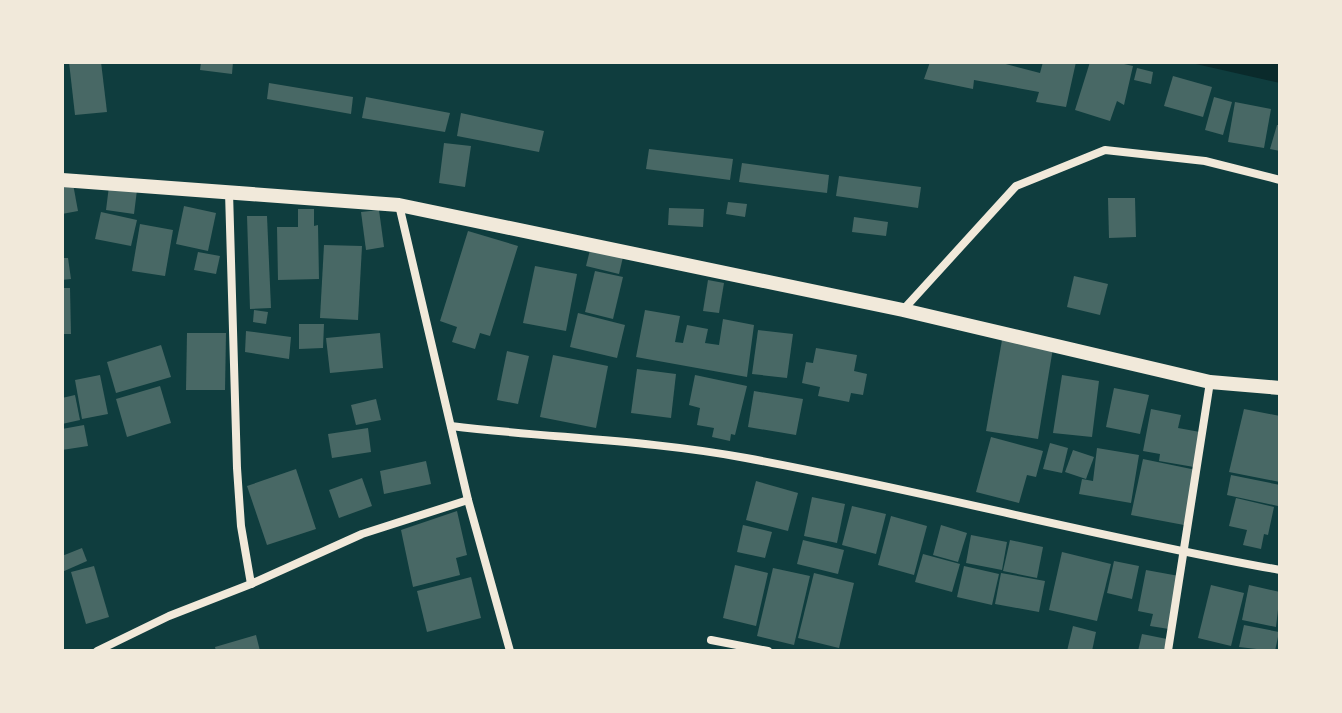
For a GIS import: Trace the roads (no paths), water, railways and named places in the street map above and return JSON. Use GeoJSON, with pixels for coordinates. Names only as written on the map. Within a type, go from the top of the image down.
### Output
{"type":"FeatureCollection","features":[{"type":"Feature","properties":{"kind":"street"},"geometry":{"type":"LineString","coordinates":[[903,310],[1016,186],[1105,150],[1205,161],[1280,180]]}},
{"type":"Feature","properties":{"kind":"street"},"geometry":{"type":"LineString","coordinates":[[62,180],[399,205],[903,310],[1210,382],[1280,388]]}},
{"type":"Feature","properties":{"kind":"street"},"geometry":{"type":"LineString","coordinates":[[229,192],[238,483],[241,526],[251,584]]}},
{"type":"Feature","properties":{"kind":"street"},"geometry":{"type":"LineString","coordinates":[[399,205],[468,500],[510,651]]}},
{"type":"Feature","properties":{"kind":"street"},"geometry":{"type":"LineString","coordinates":[[1168,651],[1210,382]]}},
{"type":"Feature","properties":{"kind":"street"},"geometry":{"type":"LineString","coordinates":[[451,426],[612,440],[743,457],[1184,553],[1280,570]]}},
{"type":"Feature","properties":{"kind":"street"},"geometry":{"type":"LineString","coordinates":[[97,651],[169,616],[251,584],[362,534],[468,500]]}},
{"type":"Feature","properties":{"kind":"street"},"geometry":{"type":"LineString","coordinates":[[711,640],[768,651]]}},
{"type":"Feature","properties":{"kind":"water"},"geometry":{"type":"Polygon","coordinates":[[[1187,62],[1280,62],[1280,83],[1187,62]]]}}]}
